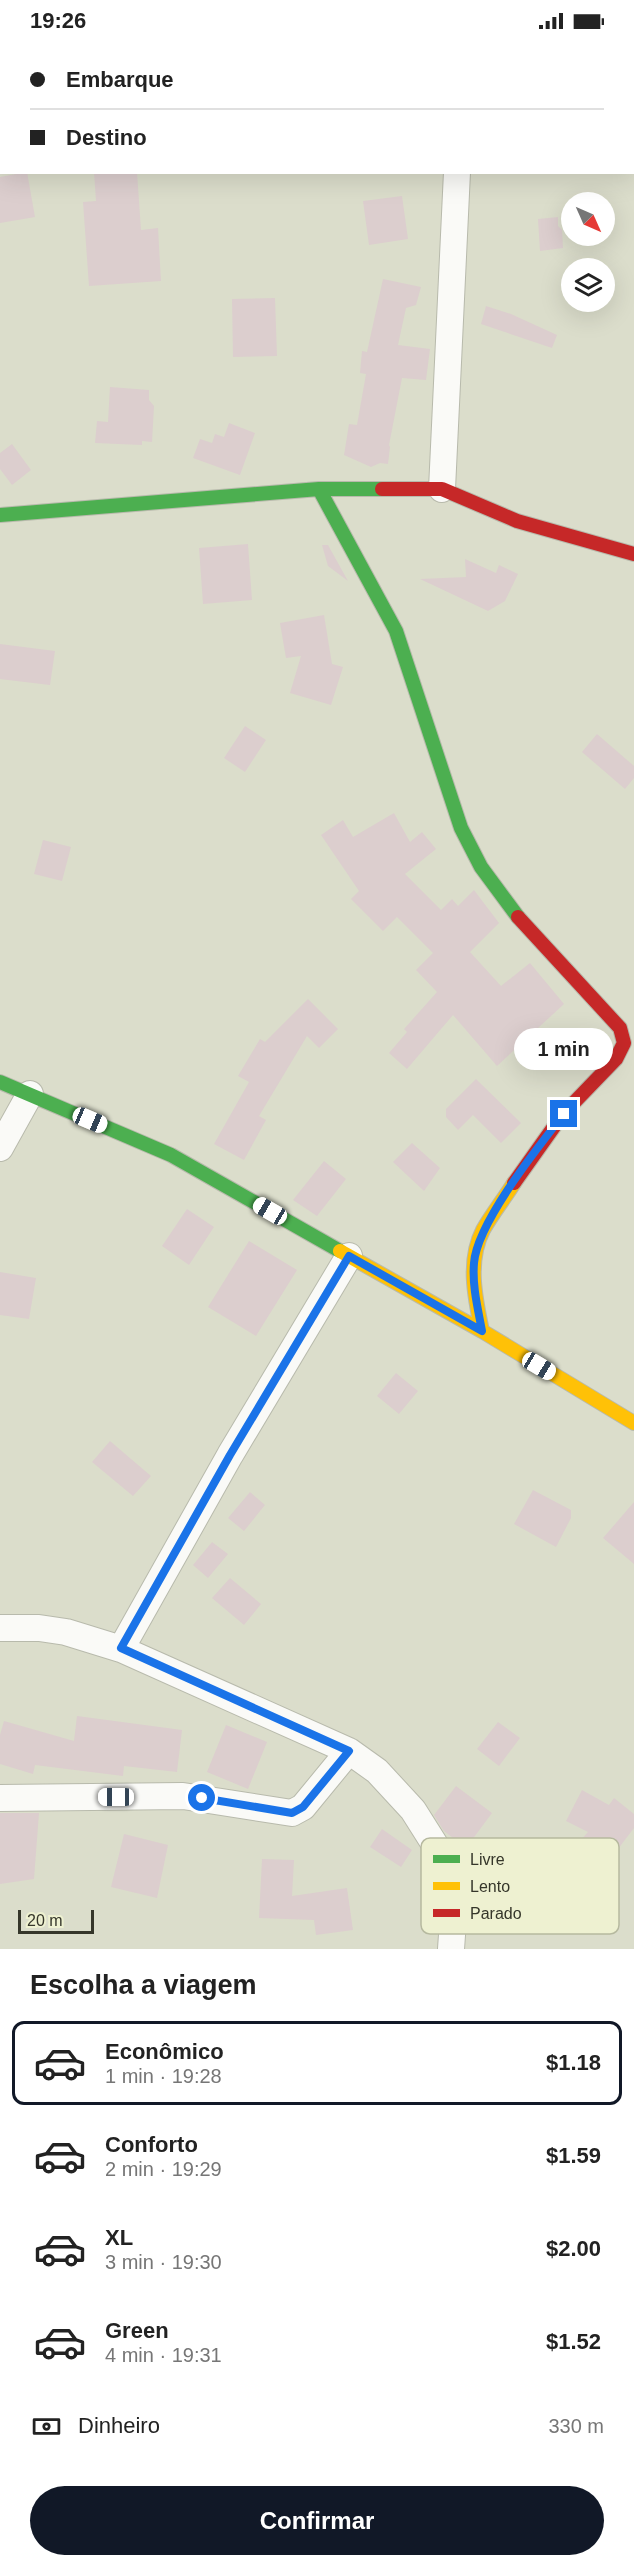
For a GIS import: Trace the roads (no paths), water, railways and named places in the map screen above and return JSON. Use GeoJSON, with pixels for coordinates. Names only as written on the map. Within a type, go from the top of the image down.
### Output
{"type":"FeatureCollection","features":[{"type":"Feature","properties":{"kind":"street"},"geometry":{"type":"LineString","coordinates":[[442,489],[457,174]]}},
{"type":"Feature","properties":{"kind":"street"},"geometry":{"type":"LineString","coordinates":[[319,489],[396,631],[413,675],[461,828],[482,867],[509,907],[620,1028],[624,1043],[616,1059],[564,1114],[529,1159],[482,1232],[474,1261],[474,1290],[482,1331]]}},
{"type":"Feature","properties":{"kind":"street"},"geometry":{"type":"LineString","coordinates":[[0,514],[319,489],[442,489],[517,521],[634,554]]}},
{"type":"Feature","properties":{"kind":"street"},"geometry":{"type":"LineString","coordinates":[[0,1082],[171,1155],[482,1331],[634,1424]]}},
{"type":"Feature","properties":{"kind":"street"},"geometry":{"type":"LineString","coordinates":[[0,1148],[30,1094]]}},
{"type":"Feature","properties":{"kind":"street"},"geometry":{"type":"LineString","coordinates":[[121,1648],[230,1455],[349,1256]]}},
{"type":"Feature","properties":{"kind":"street"},"geometry":{"type":"LineString","coordinates":[[0,1628],[39,1628],[66,1632],[121,1648],[349,1751],[377,1771],[413,1810],[431,1838]]}},
{"type":"Feature","properties":{"kind":"street"},"geometry":{"type":"LineString","coordinates":[[0,1798],[183,1796],[292,1813],[303,1807],[349,1751]]}},
{"type":"Feature","properties":{"kind":"street"},"geometry":{"type":"LineString","coordinates":[[451,1949],[452,1934]]}}]}
